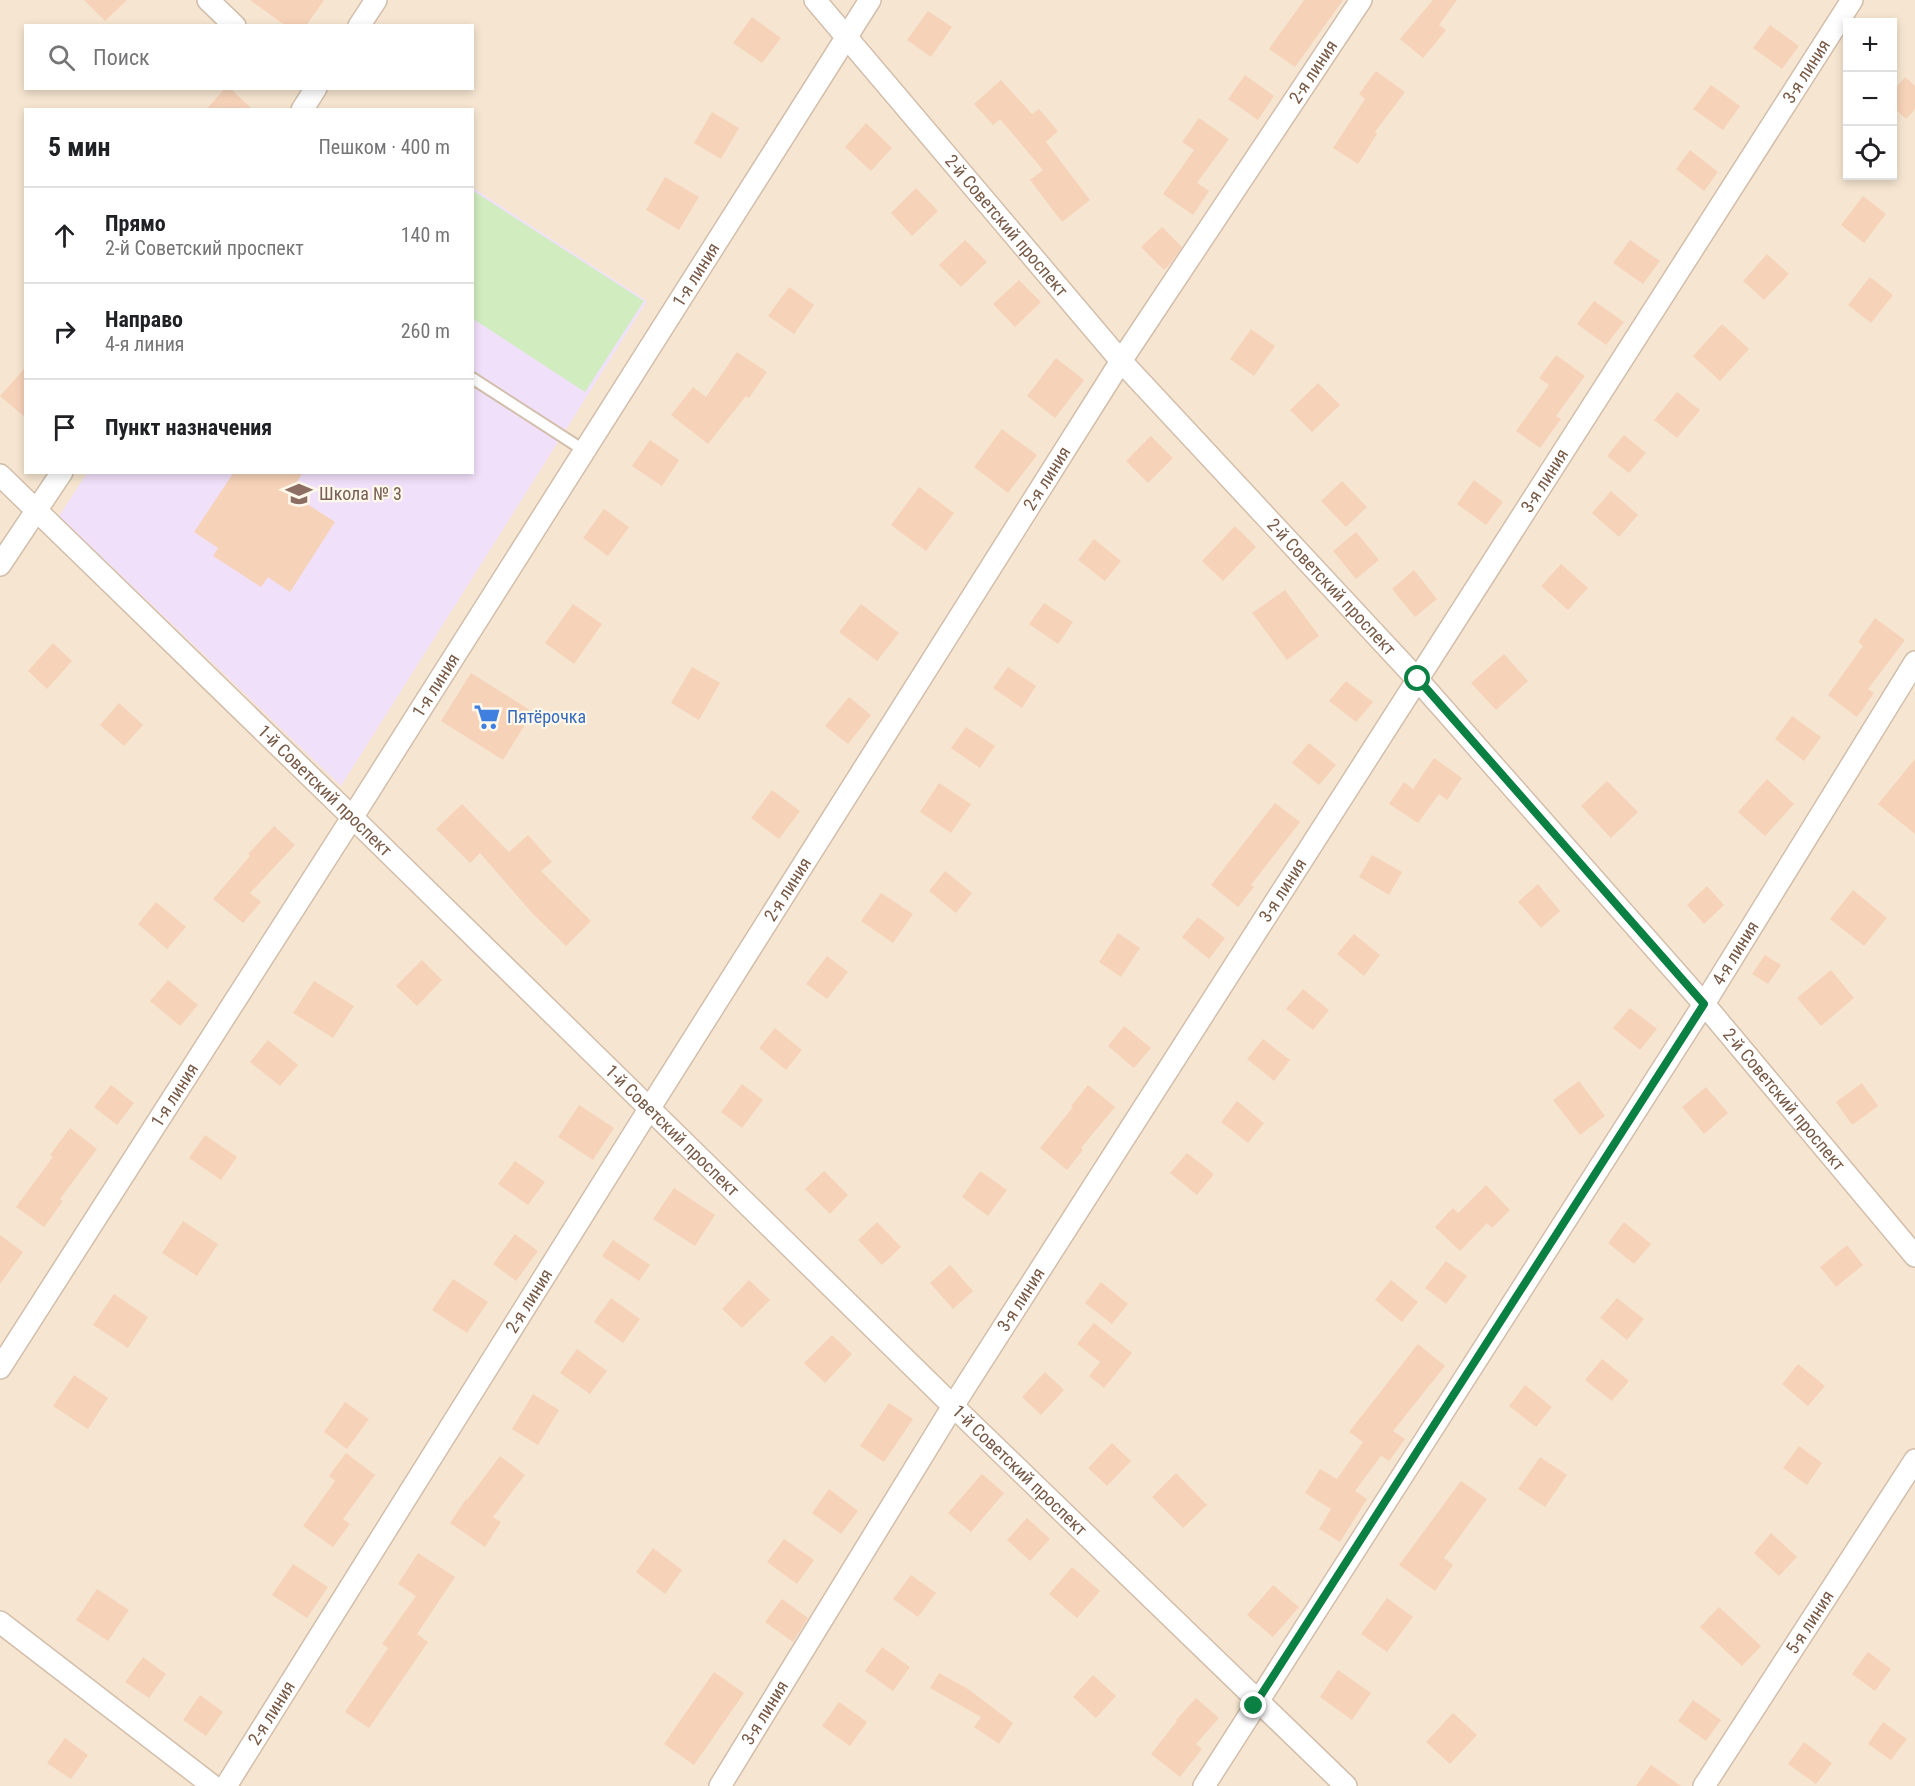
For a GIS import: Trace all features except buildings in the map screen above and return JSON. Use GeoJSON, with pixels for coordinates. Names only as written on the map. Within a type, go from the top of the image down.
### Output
{"type":"FeatureCollection","features":[{"type":"Feature","properties":{"kind":"street"},"geometry":{"type":"LineString","coordinates":[[208,0],[233,24]]}},
{"type":"Feature","properties":{"kind":"street"},"geometry":{"type":"LineString","coordinates":[[359,24],[376,0]]}},
{"type":"Feature","properties":{"kind":"street","name":"2-й Советский проспект"},"geometry":{"type":"LineString","coordinates":[[815,0],[1121,360],[1418,679],[1704,1004],[1915,1256]]}},
{"type":"Feature","properties":{"kind":"street","name":"1-я линия"},"geometry":{"type":"LineString","coordinates":[[0,1368],[870,0]]}},
{"type":"Feature","properties":{"kind":"street","name":"2-я линия"},"geometry":{"type":"LineString","coordinates":[[226,1786],[1121,360],[1361,0]]}},
{"type":"Feature","properties":{"kind":"street","name":"3-я линия"},"geometry":{"type":"LineString","coordinates":[[720,1786],[953,1406],[1852,0]]}},
{"type":"Feature","properties":{"kind":"street"},"geometry":{"type":"LineString","coordinates":[[0,565],[61,474]]}},
{"type":"Feature","properties":{"kind":"street","name":"1-й Советский проспект"},"geometry":{"type":"LineString","coordinates":[[0,475],[953,1406],[1346,1786]]}},
{"type":"Feature","properties":{"kind":"street","name":"4-я линия"},"geometry":{"type":"LineString","coordinates":[[1204,1786],[1704,1004],[1915,662]]}},
{"type":"Feature","properties":{"kind":"street","name":"5-я линия"},"geometry":{"type":"LineString","coordinates":[[1704,1786],[1915,1460]]}},
{"type":"Feature","properties":{"kind":"street"},"geometry":{"type":"LineString","coordinates":[[0,1622],[213,1786]]}},
{"type":"Feature","properties":{"kind":"lane"},"geometry":{"type":"LineString","coordinates":[[474,379],[585,451]]}},
{"type":"Feature","properties":{"kind":"shaded area"},"geometry":{"type":"Polygon","coordinates":[[[0,0],[1915,0],[1915,1786],[0,1786],[0,0]]]}},
{"type":"Feature","properties":{"kind":"shaded area","name":"Школа № 3"},"geometry":{"type":"Polygon","coordinates":[[[474,189],[647,301],[341,786],[59,516],[86,474],[474,474],[474,189]]]}},
{"type":"Feature","properties":{"kind":"green space"},"geometry":{"type":"Polygon","coordinates":[[[474,191],[644,301],[585,392],[474,320],[474,191]]]}},
{"type":"Feature","properties":{"kind":"place","name":"Школа № 3"},"geometry":{"type":"Point","coordinates":[299,494]}},
{"type":"Feature","properties":{"kind":"place","name":"Пятёрочка"},"geometry":{"type":"Point","coordinates":[487,717]}},
{"type":"Feature","properties":{"kind":"route"},"geometry":{"type":"LineString","coordinates":[[1254,1706],[1704,1004],[1418,679]]}}]}
